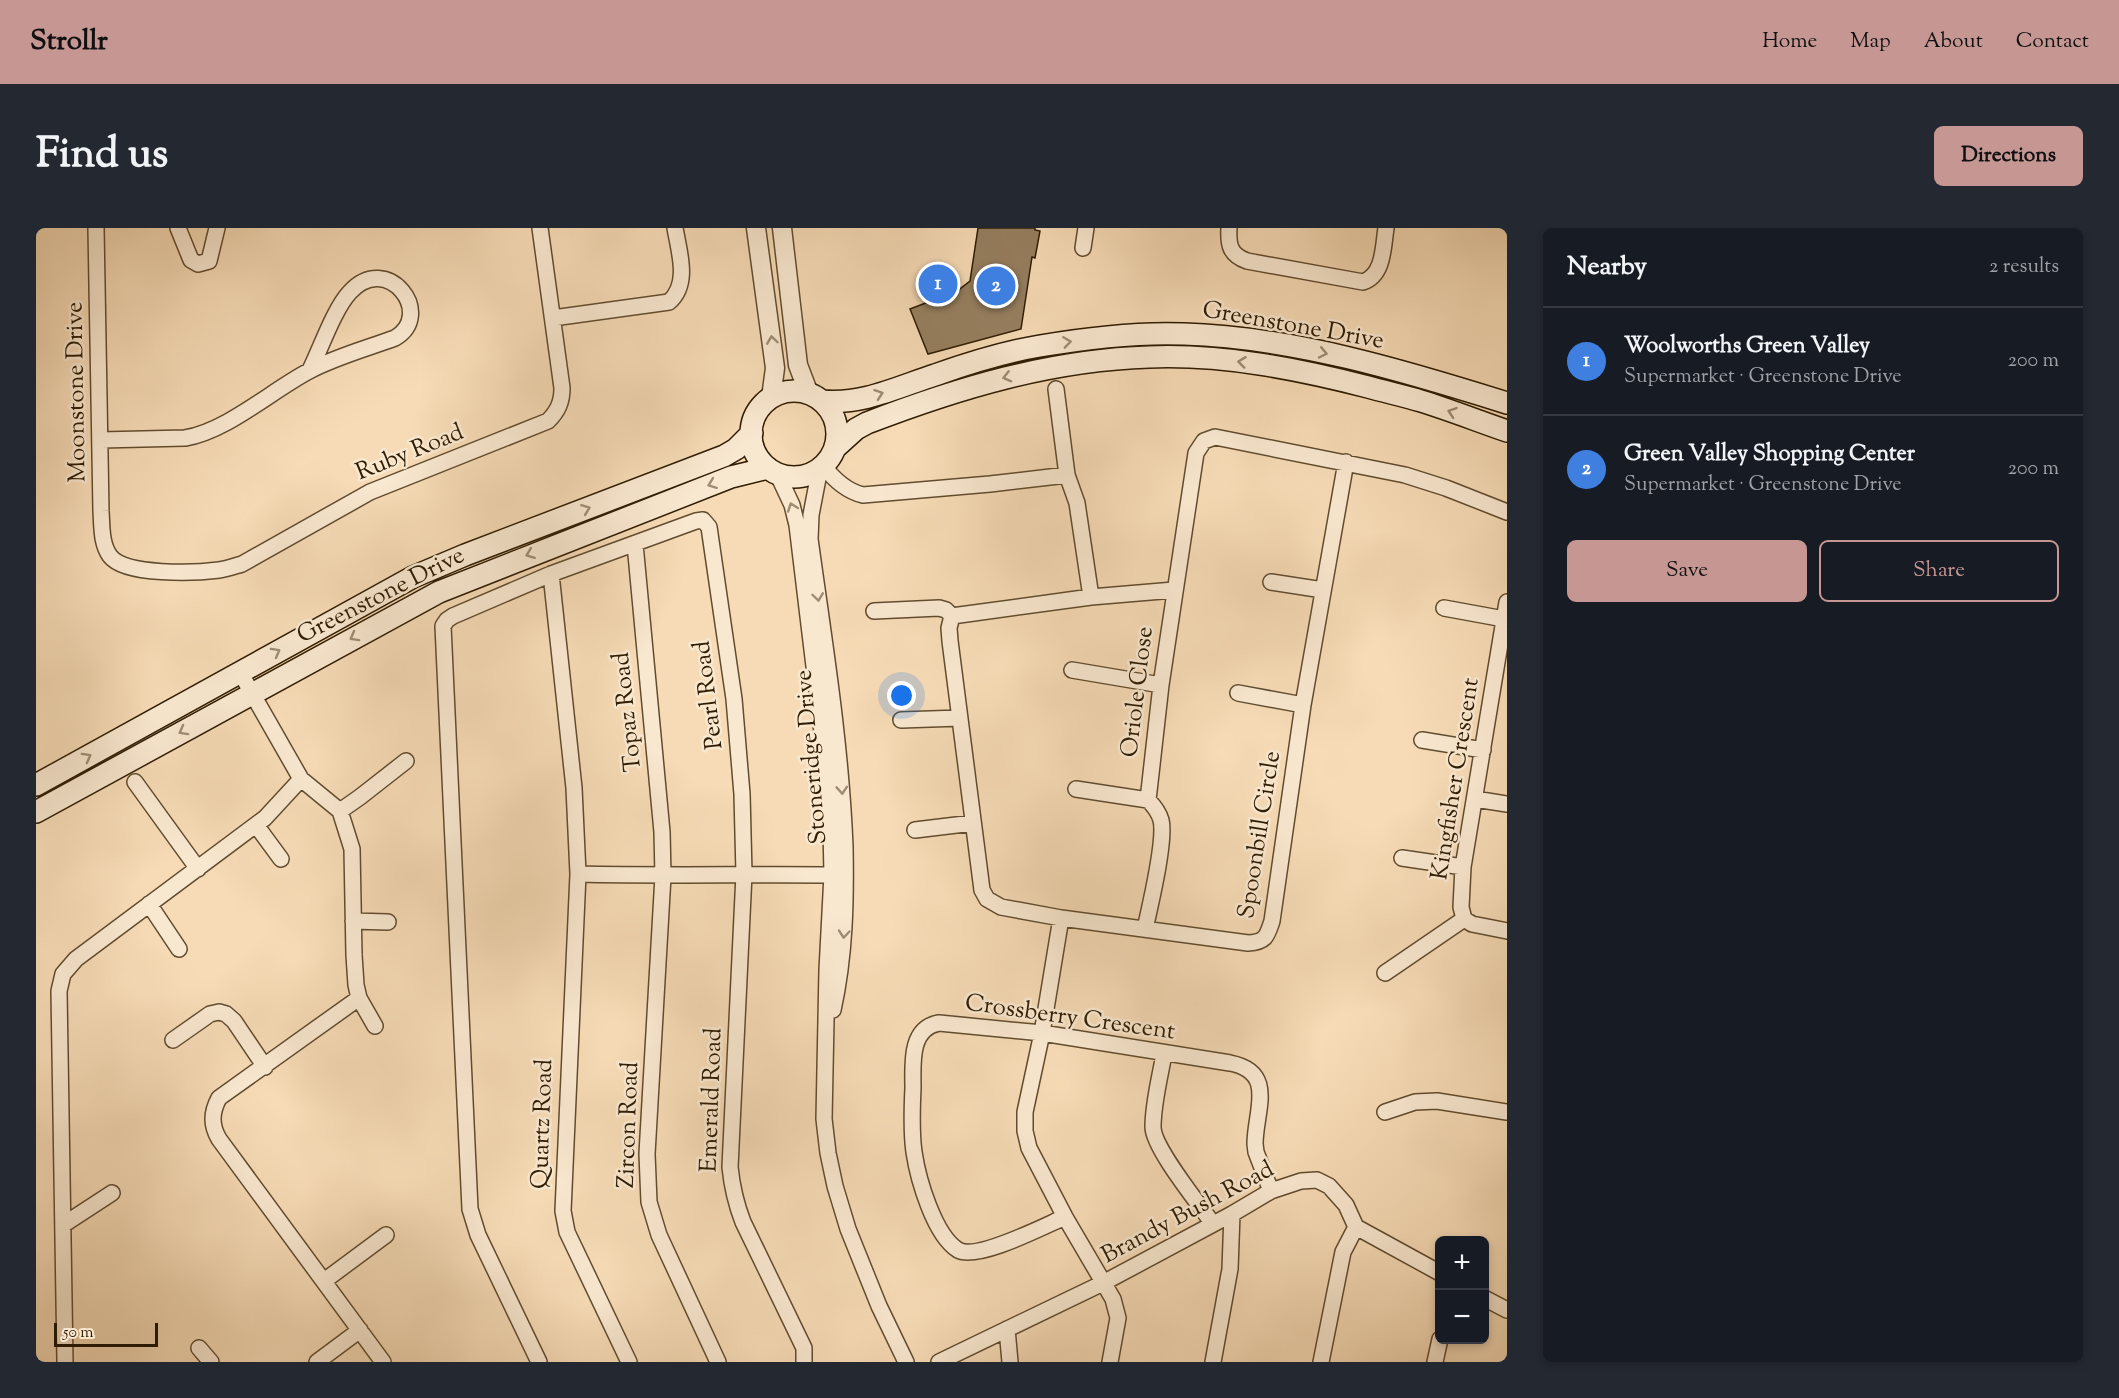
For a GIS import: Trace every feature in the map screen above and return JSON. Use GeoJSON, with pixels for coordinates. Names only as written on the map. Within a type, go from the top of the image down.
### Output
{"type":"FeatureCollection","features":[{"type":"Feature","properties":{"kind":"main road","name":"Greenstone Drive"},"geometry":{"type":"LineString","coordinates":[[815,397],[839,403],[862,400],[973,362],[1038,346],[1119,336],[1184,334],[1250,340],[1300,349],[1407,373],[1507,403]]}},
{"type":"Feature","properties":{"kind":"main road","name":"Greenstone Drive"},"geometry":{"type":"LineString","coordinates":[[826,460],[856,429],[867,423],[952,392],[1047,368],[1149,357],[1217,359],[1332,378],[1421,401],[1507,431]]}},
{"type":"Feature","properties":{"kind":"main road"},"geometry":{"type":"LineString","coordinates":[[787,392],[815,397],[835,420],[837,434],[826,460],[801,476],[789,476],[773,470],[757,454],[752,433],[757,413],[771,398],[787,392]]}},
{"type":"Feature","properties":{"kind":"main road","name":"Greenstone Drive"},"geometry":{"type":"LineString","coordinates":[[36,785],[413,577],[723,456],[736,449],[752,433]]}},
{"type":"Feature","properties":{"kind":"main road","name":"Greenstone Drive"},"geometry":{"type":"LineString","coordinates":[[36,812],[378,623],[456,584],[731,477],[773,470]]}},
{"type":"Feature","properties":{"kind":"street","name":"Moonstone Drive"},"geometry":{"type":"LineString","coordinates":[[96,228],[102,530],[109,554]]}},
{"type":"Feature","properties":{"kind":"street"},"geometry":{"type":"LineString","coordinates":[[178,228],[192,260],[198,264],[209,261],[217,228]]}},
{"type":"Feature","properties":{"kind":"street","name":"Ruby Road"},"geometry":{"type":"LineString","coordinates":[[109,554],[123,565],[143,570],[210,571],[230,568],[242,564],[369,492],[542,425],[554,414],[562,398],[540,228]]}},
{"type":"Feature","properties":{"kind":"street"},"geometry":{"type":"LineString","coordinates":[[553,318],[669,302],[680,287],[681,276],[675,228]]}},
{"type":"Feature","properties":{"kind":"street"},"geometry":{"type":"LineString","coordinates":[[782,228],[798,365],[815,397]]}},
{"type":"Feature","properties":{"kind":"street"},"geometry":{"type":"LineString","coordinates":[[1083,248],[1086,228]]}},
{"type":"Feature","properties":{"kind":"street"},"geometry":{"type":"LineString","coordinates":[[1229,228],[1230,246],[1233,253],[1247,261],[1353,282],[1371,280],[1379,266],[1386,228]]}},
{"type":"Feature","properties":{"kind":"street"},"geometry":{"type":"LineString","coordinates":[[758,233],[775,368],[771,398]]}},
{"type":"Feature","properties":{"kind":"street"},"geometry":{"type":"LineString","coordinates":[[101,440],[196,436],[242,412],[310,370],[403,333],[408,326],[410,307],[399,287],[391,281],[380,278],[369,280],[352,289],[341,304],[310,370]]}},
{"type":"Feature","properties":{"kind":"street"},"geometry":{"type":"LineString","coordinates":[[1056,388],[1066,475],[1077,503],[1091,597]]}},
{"type":"Feature","properties":{"kind":"street"},"geometry":{"type":"LineString","coordinates":[[874,610],[939,608],[946,610],[952,616],[1091,597],[1174,590],[1196,453],[1204,441],[1215,437],[1405,475],[1507,512]]}},
{"type":"Feature","properties":{"kind":"street"},"geometry":{"type":"LineString","coordinates":[[826,460],[832,478],[852,492],[863,495],[1066,475]]}},
{"type":"Feature","properties":{"kind":"street","name":"Stoneridge Drive"},"geometry":{"type":"LineString","coordinates":[[826,460],[811,515],[810,539],[838,742],[838,875]]}},
{"type":"Feature","properties":{"kind":"street","name":"Spoonbill Circle"},"geometry":{"type":"LineString","coordinates":[[952,616],[949,628],[973,824],[982,890],[987,899],[1001,907],[1061,918],[1248,943],[1260,942],[1267,936],[1272,921],[1303,705],[1346,462]]}},
{"type":"Feature","properties":{"kind":"street","name":"Stoneridge Drive"},"geometry":{"type":"LineString","coordinates":[[773,470],[792,505],[797,525],[826,765],[831,827],[838,875],[847,902],[838,985],[825,1041],[824,1119],[828,1153],[835,1186],[857,1251],[879,1306],[906,1362]]}},
{"type":"Feature","properties":{"kind":"street","name":"Pearl Road"},"geometry":{"type":"LineString","coordinates":[[635,544],[696,521],[703,520],[709,526],[734,699],[742,794],[744,874]]}},
{"type":"Feature","properties":{"kind":"street"},"geometry":{"type":"LineString","coordinates":[[539,1362],[478,1235],[470,1209],[443,626],[453,616],[551,574],[635,544]]}},
{"type":"Feature","properties":{"kind":"street","name":"Topaz Road"},"geometry":{"type":"LineString","coordinates":[[635,544],[662,832],[663,876]]}},
{"type":"Feature","properties":{"kind":"street"},"geometry":{"type":"LineString","coordinates":[[551,574],[574,788],[578,874],[838,875]]}},
{"type":"Feature","properties":{"kind":"street"},"geometry":{"type":"LineString","coordinates":[[1271,582],[1323,590]]}},
{"type":"Feature","properties":{"kind":"street","name":"Oriole Close"},"geometry":{"type":"LineString","coordinates":[[1148,800],[1174,590]]}},
{"type":"Feature","properties":{"kind":"street","name":"Kingfisher Crescent"},"geometry":{"type":"LineString","coordinates":[[1464,919],[1461,907],[1463,867],[1483,750],[1500,686],[1507,602]]}},
{"type":"Feature","properties":{"kind":"street"},"geometry":{"type":"LineString","coordinates":[[1444,608],[1504,619]]}},
{"type":"Feature","properties":{"kind":"street"},"geometry":{"type":"LineString","coordinates":[[1072,670],[1161,685]]}},
{"type":"Feature","properties":{"kind":"street"},"geometry":{"type":"LineString","coordinates":[[240,672],[301,778],[340,811],[352,849],[354,955],[359,998],[375,1026]]}},
{"type":"Feature","properties":{"kind":"street"},"geometry":{"type":"LineString","coordinates":[[1238,693],[1303,705]]}},
{"type":"Feature","properties":{"kind":"street"},"geometry":{"type":"LineString","coordinates":[[901,720],[960,718]]}},
{"type":"Feature","properties":{"kind":"street"},"geometry":{"type":"LineString","coordinates":[[1422,740],[1483,750]]}},
{"type":"Feature","properties":{"kind":"street"},"geometry":{"type":"LineString","coordinates":[[340,811],[406,761]]}},
{"type":"Feature","properties":{"kind":"street"},"geometry":{"type":"LineString","coordinates":[[65,1362],[60,982],[63,974],[76,959],[256,825],[280,803],[301,778]]}},
{"type":"Feature","properties":{"kind":"street"},"geometry":{"type":"LineString","coordinates":[[135,782],[198,869]]}},
{"type":"Feature","properties":{"kind":"street"},"geometry":{"type":"LineString","coordinates":[[1076,789],[1148,800],[1160,816],[1162,831],[1146,929]]}},
{"type":"Feature","properties":{"kind":"street"},"geometry":{"type":"LineString","coordinates":[[1475,799],[1507,804]]}},
{"type":"Feature","properties":{"kind":"street"},"geometry":{"type":"LineString","coordinates":[[915,830],[973,824]]}},
{"type":"Feature","properties":{"kind":"street"},"geometry":{"type":"LineString","coordinates":[[256,825],[281,859]]}},
{"type":"Feature","properties":{"kind":"street"},"geometry":{"type":"LineString","coordinates":[[1402,858],[1463,867]]}},
{"type":"Feature","properties":{"kind":"street","name":"Quartz Road"},"geometry":{"type":"LineString","coordinates":[[578,874],[563,1211],[567,1232],[629,1362]]}},
{"type":"Feature","properties":{"kind":"street","name":"Emerald Road"},"geometry":{"type":"LineString","coordinates":[[744,874],[730,1167],[732,1187],[743,1222],[804,1355]]}},
{"type":"Feature","properties":{"kind":"street","name":"Zircon Road"},"geometry":{"type":"LineString","coordinates":[[663,876],[647,1154],[649,1202],[663,1244],[718,1362]]}},
{"type":"Feature","properties":{"kind":"street"},"geometry":{"type":"LineString","coordinates":[[149,904],[179,949]]}},
{"type":"Feature","properties":{"kind":"street"},"geometry":{"type":"LineString","coordinates":[[1061,918],[1026,1112],[1025,1131],[1029,1148],[1065,1217],[1113,1299],[1118,1312],[1110,1362]]}},
{"type":"Feature","properties":{"kind":"street"},"geometry":{"type":"LineString","coordinates":[[1385,974],[1464,919],[1472,924],[1507,931]]}},
{"type":"Feature","properties":{"kind":"street"},"geometry":{"type":"LineString","coordinates":[[353,921],[388,922]]}},
{"type":"Feature","properties":{"kind":"street"},"geometry":{"type":"LineString","coordinates":[[359,998],[219,1098],[213,1108],[212,1118],[214,1130],[383,1362]]}},
{"type":"Feature","properties":{"kind":"street"},"geometry":{"type":"LineString","coordinates":[[173,1040],[210,1014],[219,1012],[226,1014],[234,1021],[265,1067]]}},
{"type":"Feature","properties":{"kind":"street","name":"Crossberry Crescent"},"geometry":{"type":"LineString","coordinates":[[1065,1217],[987,1250],[974,1253],[962,1251],[949,1242],[940,1230],[924,1189],[914,1153],[912,1134],[914,1051],[925,1029],[939,1023],[1042,1033],[1240,1065],[1249,1069],[1259,1081],[1261,1091],[1256,1126],[1256,1152],[1271,1191]]}},
{"type":"Feature","properties":{"kind":"street"},"geometry":{"type":"LineString","coordinates":[[1164,1054],[1153,1133],[1161,1150],[1213,1224]]}},
{"type":"Feature","properties":{"kind":"street"},"geometry":{"type":"LineString","coordinates":[[1385,1112],[1415,1101],[1437,1101],[1507,1112]]}},
{"type":"Feature","properties":{"kind":"street","name":"Brandy Bush Road"},"geometry":{"type":"LineString","coordinates":[[939,1362],[1103,1283],[1271,1191],[1301,1181],[1324,1183],[1334,1189],[1356,1227]]}},
{"type":"Feature","properties":{"kind":"street"},"geometry":{"type":"LineString","coordinates":[[63,1225],[112,1193]]}},
{"type":"Feature","properties":{"kind":"street"},"geometry":{"type":"LineString","coordinates":[[1213,1362],[1230,1269],[1232,1214]]}},
{"type":"Feature","properties":{"kind":"street"},"geometry":{"type":"LineString","coordinates":[[1321,1362],[1343,1252],[1356,1227],[1435,1270]]}},
{"type":"Feature","properties":{"kind":"street"},"geometry":{"type":"LineString","coordinates":[[324,1281],[386,1235]]}},
{"type":"Feature","properties":{"kind":"street"},"geometry":{"type":"LineString","coordinates":[[1489,1300],[1507,1310]]}},
{"type":"Feature","properties":{"kind":"street"},"geometry":{"type":"LineString","coordinates":[[1007,1329],[1009,1357]]}},
{"type":"Feature","properties":{"kind":"street"},"geometry":{"type":"LineString","coordinates":[[317,1362],[360,1330]]}},
{"type":"Feature","properties":{"kind":"street"},"geometry":{"type":"LineString","coordinates":[[993,1336],[1009,1357]]}},
{"type":"Feature","properties":{"kind":"street"},"geometry":{"type":"LineString","coordinates":[[1435,1362],[1439,1344]]}},
{"type":"Feature","properties":{"kind":"street"},"geometry":{"type":"LineString","coordinates":[[199,1348],[211,1362]]}},
{"type":"Feature","properties":{"kind":"building"},"geometry":{"type":"Polygon","coordinates":[[[978,228],[1035,228],[1040,231],[1035,258],[1032,257],[1021,329],[928,354],[910,309],[957,291],[970,281],[978,228]]]}},
{"type":"Feature","properties":{"kind":"place","name":"Woolworths Green Valley"},"geometry":{"type":"Point","coordinates":[938,284]}},
{"type":"Feature","properties":{"kind":"place","name":"Green Valley Shopping Center"},"geometry":{"type":"Point","coordinates":[996,286]}}]}
